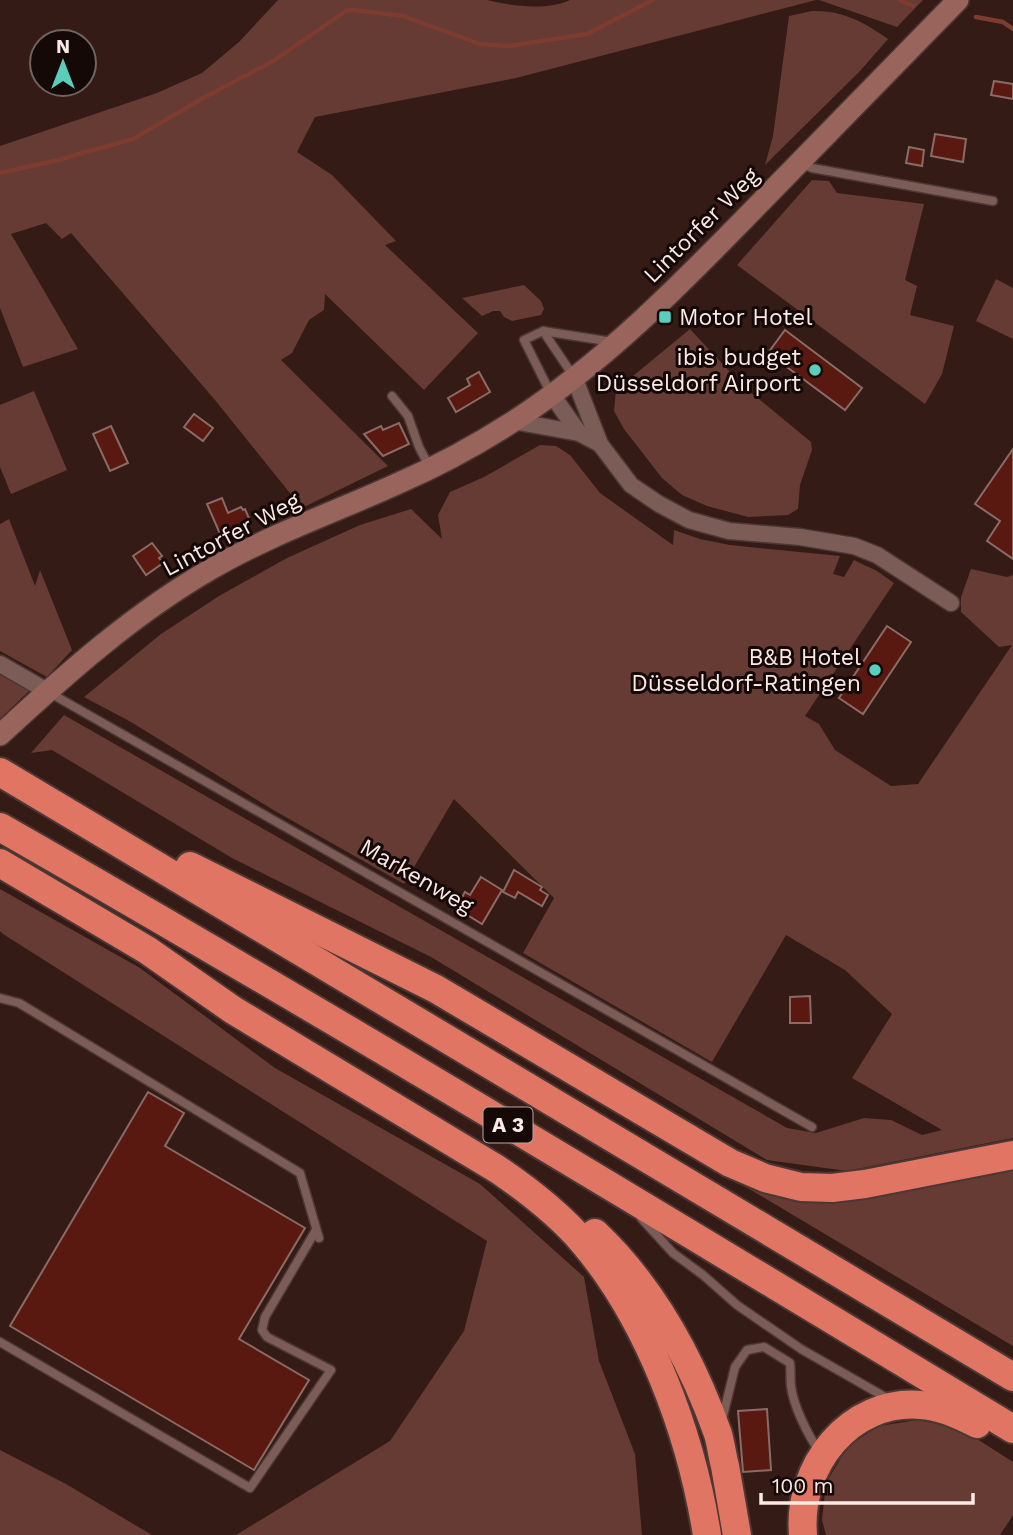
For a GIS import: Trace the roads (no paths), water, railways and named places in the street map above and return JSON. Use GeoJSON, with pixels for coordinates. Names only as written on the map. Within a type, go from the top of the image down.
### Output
{"type":"FeatureCollection","features":[{"type":"Feature","properties":{"kind":"highway"},"geometry":{"type":"LineString","coordinates":[[0,771],[436,989],[730,1163],[765,1178],[801,1187],[832,1188],[1013,1155]]}},
{"type":"Feature","properties":{"kind":"highway","name":"A 3"},"geometry":{"type":"LineString","coordinates":[[0,771],[1013,1377]]}},
{"type":"Feature","properties":{"kind":"highway","name":"A 3"},"geometry":{"type":"LineString","coordinates":[[0,827],[616,1189],[1013,1429]]}},
{"type":"Feature","properties":{"kind":"highway"},"geometry":{"type":"LineString","coordinates":[[0,863],[147,950],[233,1010],[497,1169],[533,1195],[564,1223],[582,1241],[611,1279],[638,1323],[678,1421],[696,1482],[707,1535]]}},
{"type":"Feature","properties":{"kind":"highway"},"geometry":{"type":"LineString","coordinates":[[497,1169],[535,1184],[583,1222],[623,1263],[653,1302],[693,1375],[718,1436],[737,1535]]}},
{"type":"Feature","properties":{"kind":"highway"},"geometry":{"type":"LineString","coordinates":[[803,1535],[802,1517],[807,1487],[823,1455],[836,1437],[875,1412],[900,1405],[934,1407],[1013,1438]]}},
{"type":"Feature","properties":{"kind":"main road","name":"Lintorfer Weg"},"geometry":{"type":"LineString","coordinates":[[0,735],[110,637],[168,596],[212,569],[270,539],[404,481],[454,456],[552,395],[674,289],[957,0]]}},
{"type":"Feature","properties":{"kind":"street"},"geometry":{"type":"LineString","coordinates":[[574,377],[600,444],[631,485],[659,504],[690,520],[729,531],[800,537],[853,546],[877,555],[951,603]]}},
{"type":"Feature","properties":{"kind":"street"},"geometry":{"type":"LineString","coordinates":[[552,395],[579,433]]}},
{"type":"Feature","properties":{"kind":"street"},"geometry":{"type":"LineString","coordinates":[[513,421],[579,433],[600,444]]}},
{"type":"Feature","properties":{"kind":"street","name":"Markenweg"},"geometry":{"type":"LineString","coordinates":[[0,664],[47,691]]}},
{"type":"Feature","properties":{"kind":"lane"},"geometry":{"type":"LineString","coordinates":[[799,162],[813,168],[993,201]]}},
{"type":"Feature","properties":{"kind":"lane"},"geometry":{"type":"LineString","coordinates":[[552,395],[524,340],[543,331],[616,342]]}},
{"type":"Feature","properties":{"kind":"lane"},"geometry":{"type":"LineString","coordinates":[[543,331],[574,377]]}},
{"type":"Feature","properties":{"kind":"lane"},"geometry":{"type":"LineString","coordinates":[[392,396],[408,416],[430,468]]}},
{"type":"Feature","properties":{"kind":"lane","name":"Markenweg"},"geometry":{"type":"LineString","coordinates":[[47,691],[812,1128]]}},
{"type":"Feature","properties":{"kind":"lane"},"geometry":{"type":"LineString","coordinates":[[0,998],[19,1003],[299,1173],[318,1234],[265,1317],[262,1329],[267,1337],[331,1370],[250,1488],[0,1342]]}},
{"type":"Feature","properties":{"kind":"lane"},"geometry":{"type":"LineString","coordinates":[[616,1189],[673,1253],[737,1305],[801,1349],[900,1405]]}},
{"type":"Feature","properties":{"kind":"lane"},"geometry":{"type":"LineString","coordinates":[[718,1436],[735,1367],[747,1350],[764,1348],[790,1363]]}},
{"type":"Feature","properties":{"kind":"lane"},"geometry":{"type":"LineString","coordinates":[[801,1349],[790,1363],[791,1388],[812,1440],[823,1455]]}},
{"type":"Feature","properties":{"kind":"waterway"},"geometry":{"type":"LineString","coordinates":[[0,173],[133,139],[273,61],[346,11],[403,16],[480,44],[509,46],[587,34],[653,0]]}},
{"type":"Feature","properties":{"kind":"waterway"},"geometry":{"type":"LineString","coordinates":[[900,0],[913,6]]}},
{"type":"Feature","properties":{"kind":"waterway"},"geometry":{"type":"LineString","coordinates":[[976,17],[1003,22],[1013,29]]}},
{"type":"Feature","properties":{"kind":"place","name":"Motor Hotel"},"geometry":{"type":"Point","coordinates":[665,317]}},
{"type":"Feature","properties":{"kind":"place","name":"ibis budget Düsseldorf Airport"},"geometry":{"type":"Point","coordinates":[815,370]}},
{"type":"Feature","properties":{"kind":"place","name":"B&B Hotel Düsseldorf-Ratingen"},"geometry":{"type":"Point","coordinates":[875,670]}}]}
